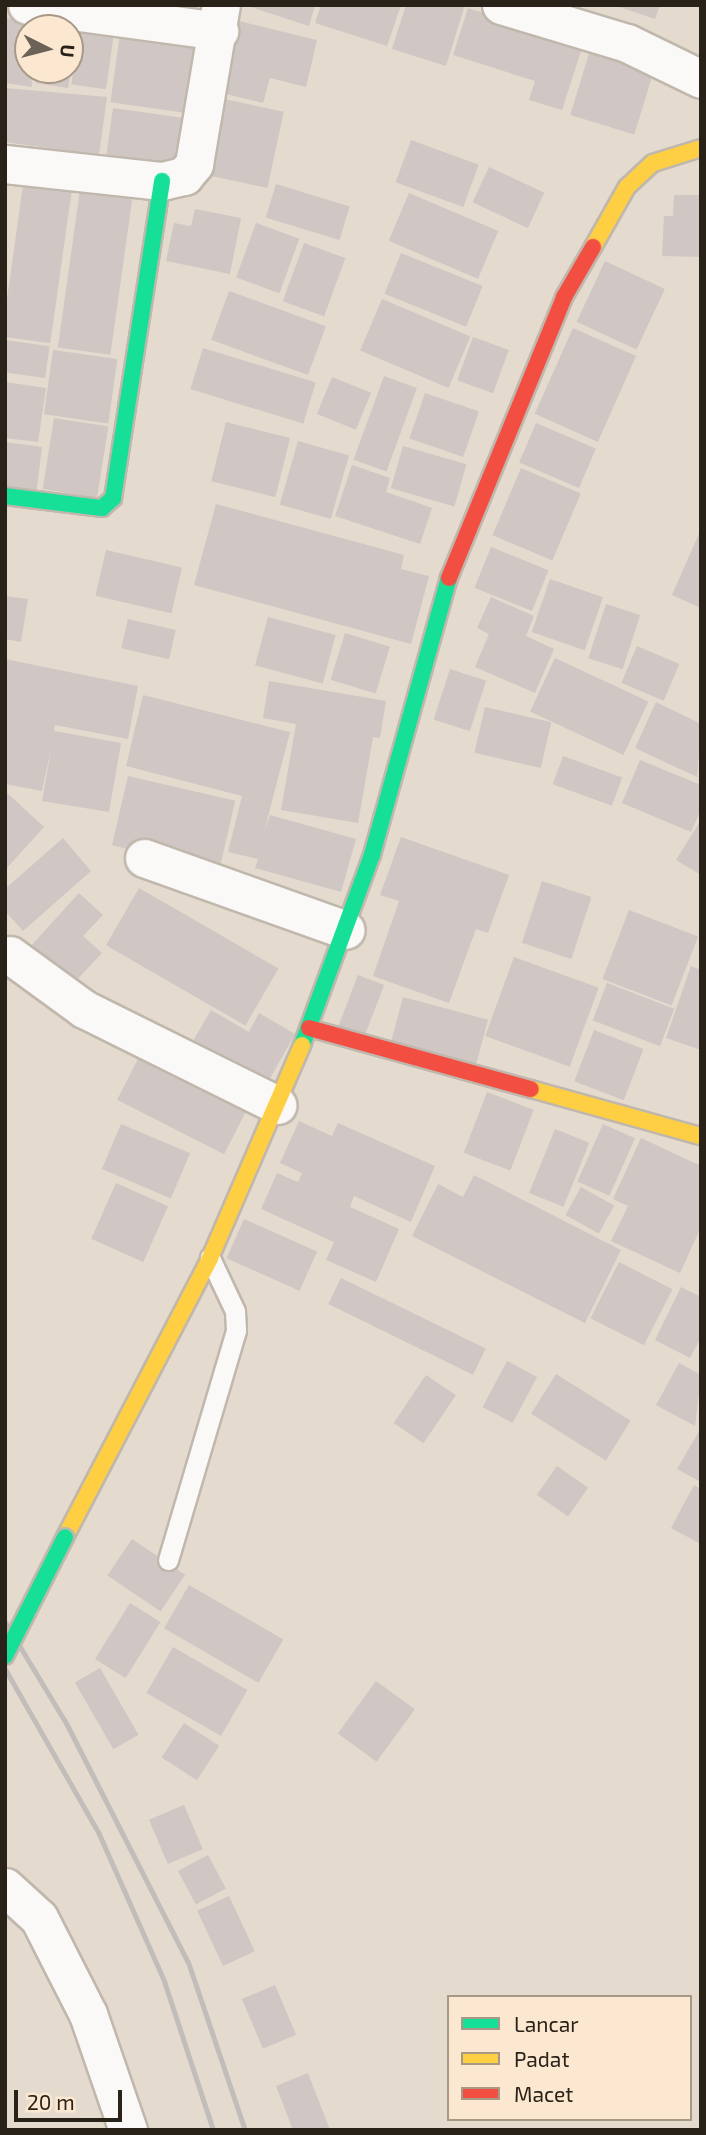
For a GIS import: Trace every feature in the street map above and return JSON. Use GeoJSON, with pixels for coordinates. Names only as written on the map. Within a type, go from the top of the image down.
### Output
{"type":"FeatureCollection","features":[{"type":"Feature","properties":{"kind":"street"},"geometry":{"type":"LineString","coordinates":[[501,5],[627,43],[701,79]]}},
{"type":"Feature","properties":{"kind":"street"},"geometry":{"type":"LineString","coordinates":[[5,164],[162,181],[184,176],[194,164],[220,18],[50,7]]}},
{"type":"Feature","properties":{"kind":"street"},"geometry":{"type":"LineString","coordinates":[[5,1656],[210,1258],[309,1028],[346,930],[450,576],[559,309],[628,187],[653,163],[701,148]]}},
{"type":"Feature","properties":{"kind":"street"},"geometry":{"type":"LineString","coordinates":[[5,496],[102,508],[113,498],[162,181]]}},
{"type":"Feature","properties":{"kind":"street"},"geometry":{"type":"LineString","coordinates":[[144,858],[346,930]]}},
{"type":"Feature","properties":{"kind":"street"},"geometry":{"type":"LineString","coordinates":[[10,955],[84,1009],[277,1105]]}},
{"type":"Feature","properties":{"kind":"street"},"geometry":{"type":"LineString","coordinates":[[309,1028],[701,1136]]}},
{"type":"Feature","properties":{"kind":"street"},"geometry":{"type":"LineString","coordinates":[[5,1887],[38,1918],[88,2014],[128,2130]]}},
{"type":"Feature","properties":{"kind":"lane"},"geometry":{"type":"LineString","coordinates":[[168,1560],[236,1330],[235,1311],[210,1258]]}},
{"type":"Feature","properties":{"kind":"building"},"geometry":{"type":"Polygon","coordinates":[[[245,5],[315,5],[309,26],[245,5]]]}},
{"type":"Feature","properties":{"kind":"building"},"geometry":{"type":"Polygon","coordinates":[[[321,5],[401,5],[387,46],[315,23],[321,5]]]}},
{"type":"Feature","properties":{"kind":"building"},"geometry":{"type":"Polygon","coordinates":[[[406,5],[465,5],[446,66],[392,49],[406,5]]]}},
{"type":"Feature","properties":{"kind":"building"},"geometry":{"type":"Polygon","coordinates":[[[614,5],[660,5],[655,19],[614,5]]]}},
{"type":"Feature","properties":{"kind":"building"},"geometry":{"type":"Polygon","coordinates":[[[468,8],[583,45],[562,110],[529,100],[535,81],[453,55],[468,8]]]}},
{"type":"Feature","properties":{"kind":"building"},"geometry":{"type":"Polygon","coordinates":[[[5,18],[14,19],[14,84],[32,84],[32,87],[5,83],[5,18]]]}},
{"type":"Feature","properties":{"kind":"building"},"geometry":{"type":"Polygon","coordinates":[[[239,21],[317,40],[306,87],[270,78],[263,103],[226,94],[239,21]]]}},
{"type":"Feature","properties":{"kind":"building"},"geometry":{"type":"Polygon","coordinates":[[[84,24],[115,28],[106,89],[71,84],[84,84],[84,24]]]}},
{"type":"Feature","properties":{"kind":"building"},"geometry":{"type":"Polygon","coordinates":[[[121,27],[195,37],[185,113],[110,102],[121,27]]]}},
{"type":"Feature","properties":{"kind":"building"},"geometry":{"type":"Polygon","coordinates":[[[591,47],[655,67],[634,134],[570,115],[591,47]]]}},
{"type":"Feature","properties":{"kind":"building"},"geometry":{"type":"Polygon","coordinates":[[[42,84],[69,84],[68,88],[42,84]]]}},
{"type":"Feature","properties":{"kind":"building"},"geometry":{"type":"Polygon","coordinates":[[[5,88],[107,97],[99,155],[5,142],[5,88]]]}},
{"type":"Feature","properties":{"kind":"building"},"geometry":{"type":"Polygon","coordinates":[[[224,99],[284,112],[267,188],[208,175],[224,99]]]}},
{"type":"Feature","properties":{"kind":"building"},"geometry":{"type":"Polygon","coordinates":[[[113,108],[187,118],[180,167],[106,157],[113,108]]]}},
{"type":"Feature","properties":{"kind":"building"},"geometry":{"type":"Polygon","coordinates":[[[411,140],[479,165],[463,207],[396,182],[411,140]]]}},
{"type":"Feature","properties":{"kind":"building"},"geometry":{"type":"Polygon","coordinates":[[[489,167],[544,193],[528,228],[473,202],[489,167]]]}},
{"type":"Feature","properties":{"kind":"building"},"geometry":{"type":"Polygon","coordinates":[[[24,178],[73,185],[50,343],[5,337],[5,313],[24,178]]]}},
{"type":"Feature","properties":{"kind":"building"},"geometry":{"type":"Polygon","coordinates":[[[276,184],[350,207],[339,240],[266,217],[276,184]]]}},
{"type":"Feature","properties":{"kind":"building"},"geometry":{"type":"Polygon","coordinates":[[[80,190],[132,197],[110,355],[58,347],[80,190]]]}},
{"type":"Feature","properties":{"kind":"building"},"geometry":{"type":"Polygon","coordinates":[[[409,193],[498,231],[478,279],[389,241],[409,193]]]}},
{"type":"Feature","properties":{"kind":"building"},"geometry":{"type":"Polygon","coordinates":[[[674,195],[701,195],[701,257],[662,256],[664,216],[673,216],[674,195]]]}},
{"type":"Feature","properties":{"kind":"building"},"geometry":{"type":"Polygon","coordinates":[[[195,209],[241,218],[230,274],[166,261],[174,223],[191,226],[195,209]]]}},
{"type":"Feature","properties":{"kind":"building"},"geometry":{"type":"Polygon","coordinates":[[[256,223],[299,239],[279,293],[236,278],[256,223]]]}},
{"type":"Feature","properties":{"kind":"building"},"geometry":{"type":"Polygon","coordinates":[[[304,243],[345,258],[324,316],[283,301],[304,243]]]}},
{"type":"Feature","properties":{"kind":"building"},"geometry":{"type":"Polygon","coordinates":[[[401,253],[483,286],[466,327],[385,294],[401,253]]]}},
{"type":"Feature","properties":{"kind":"building"},"geometry":{"type":"Polygon","coordinates":[[[605,261],[665,289],[637,350],[577,322],[605,261]]]}},
{"type":"Feature","properties":{"kind":"building"},"geometry":{"type":"Polygon","coordinates":[[[229,291],[326,326],[308,375],[211,340],[229,291]]]}},
{"type":"Feature","properties":{"kind":"building"},"geometry":{"type":"Polygon","coordinates":[[[382,299],[470,337],[448,388],[360,351],[382,299]]]}},
{"type":"Feature","properties":{"kind":"building"},"geometry":{"type":"Polygon","coordinates":[[[573,328],[636,356],[598,442],[535,414],[573,328]]]}},
{"type":"Feature","properties":{"kind":"building"},"geometry":{"type":"Polygon","coordinates":[[[473,337],[509,350],[493,393],[457,380],[473,337]]]}},
{"type":"Feature","properties":{"kind":"building"},"geometry":{"type":"Polygon","coordinates":[[[5,340],[50,346],[45,378],[5,372],[5,340]]]}},
{"type":"Feature","properties":{"kind":"building"},"geometry":{"type":"Polygon","coordinates":[[[203,348],[316,382],[303,424],[190,389],[203,348]]]}},
{"type":"Feature","properties":{"kind":"building"},"geometry":{"type":"Polygon","coordinates":[[[53,350],[117,359],[108,423],[44,414],[53,350]]]}},
{"type":"Feature","properties":{"kind":"building"},"geometry":{"type":"Polygon","coordinates":[[[384,376],[417,388],[386,472],[354,460],[384,376]]]}},
{"type":"Feature","properties":{"kind":"building"},"geometry":{"type":"Polygon","coordinates":[[[332,377],[371,393],[356,430],[317,414],[332,377]]]}},
{"type":"Feature","properties":{"kind":"building"},"geometry":{"type":"Polygon","coordinates":[[[5,382],[46,388],[38,442],[5,438],[5,382]]]}},
{"type":"Feature","properties":{"kind":"building"},"geometry":{"type":"Polygon","coordinates":[[[425,393],[479,412],[463,457],[409,438],[425,393]]]}},
{"type":"Feature","properties":{"kind":"building"},"geometry":{"type":"Polygon","coordinates":[[[54,418],[108,427],[97,498],[43,489],[54,418]]]}},
{"type":"Feature","properties":{"kind":"building"},"geometry":{"type":"Polygon","coordinates":[[[226,422],[290,438],[275,497],[211,481],[226,422]]]}},
{"type":"Feature","properties":{"kind":"building"},"geometry":{"type":"Polygon","coordinates":[[[536,423],[596,448],[579,488],[519,463],[536,423]]]}},
{"type":"Feature","properties":{"kind":"building"},"geometry":{"type":"Polygon","coordinates":[[[298,441],[349,456],[331,519],[280,504],[298,441]]]}},
{"type":"Feature","properties":{"kind":"building"},"geometry":{"type":"Polygon","coordinates":[[[5,442],[42,447],[36,495],[5,491],[5,442]]]}},
{"type":"Feature","properties":{"kind":"building"},"geometry":{"type":"Polygon","coordinates":[[[403,446],[466,464],[454,506],[391,488],[403,446]]]}},
{"type":"Feature","properties":{"kind":"building"},"geometry":{"type":"Polygon","coordinates":[[[352,465],[390,478],[386,492],[432,508],[420,544],[335,516],[352,465]]]}},
{"type":"Feature","properties":{"kind":"building"},"geometry":{"type":"Polygon","coordinates":[[[521,468],[581,493],[552,561],[492,535],[521,468]]]}},
{"type":"Feature","properties":{"kind":"building"},"geometry":{"type":"Polygon","coordinates":[[[216,504],[404,555],[401,569],[429,576],[411,644],[194,585],[216,504]]]}},
{"type":"Feature","properties":{"kind":"building"},"geometry":{"type":"Polygon","coordinates":[[[701,529],[701,608],[672,595],[701,529]]]}},
{"type":"Feature","properties":{"kind":"building"},"geometry":{"type":"Polygon","coordinates":[[[491,547],[548,570],[532,611],[475,588],[491,547]]]}},
{"type":"Feature","properties":{"kind":"building"},"geometry":{"type":"Polygon","coordinates":[[[106,550],[182,568],[171,613],[95,596],[106,550]]]}},
{"type":"Feature","properties":{"kind":"building"},"geometry":{"type":"Polygon","coordinates":[[[550,579],[603,597],[585,650],[532,632],[550,579]]]}},
{"type":"Feature","properties":{"kind":"building"},"geometry":{"type":"Polygon","coordinates":[[[5,596],[28,599],[21,642],[5,639],[5,596]]]}},
{"type":"Feature","properties":{"kind":"building"},"geometry":{"type":"Polygon","coordinates":[[[491,597],[534,616],[526,636],[554,649],[535,693],[475,667],[489,634],[477,628],[491,597]]]}},
{"type":"Feature","properties":{"kind":"building"},"geometry":{"type":"Polygon","coordinates":[[[606,604],[640,615],[623,669],[588,658],[606,604]]]}},
{"type":"Feature","properties":{"kind":"building"},"geometry":{"type":"Polygon","coordinates":[[[268,617],[336,635],[323,683],[255,665],[268,617]]]}},
{"type":"Feature","properties":{"kind":"building"},"geometry":{"type":"Polygon","coordinates":[[[128,619],[176,630],[169,659],[121,648],[128,619]]]}},
{"type":"Feature","properties":{"kind":"building"},"geometry":{"type":"Polygon","coordinates":[[[345,633],[390,647],[376,694],[331,680],[345,633]]]}},
{"type":"Feature","properties":{"kind":"building"},"geometry":{"type":"Polygon","coordinates":[[[637,646],[679,664],[664,701],[621,683],[637,646]]]}},
{"type":"Feature","properties":{"kind":"building"},"geometry":{"type":"Polygon","coordinates":[[[555,658],[648,702],[623,755],[530,711],[555,658]]]}},
{"type":"Feature","properties":{"kind":"building"},"geometry":{"type":"Polygon","coordinates":[[[5,659],[138,686],[128,739],[55,725],[54,731],[121,743],[109,812],[42,801],[52,745],[42,791],[5,784],[5,659]]]}},
{"type":"Feature","properties":{"kind":"building"},"geometry":{"type":"Polygon","coordinates":[[[450,669],[486,681],[470,731],[434,719],[450,669]]]}},
{"type":"Feature","properties":{"kind":"building"},"geometry":{"type":"Polygon","coordinates":[[[269,681],[386,701],[380,738],[373,737],[358,823],[281,810],[296,724],[263,718],[269,681]]]}},
{"type":"Feature","properties":{"kind":"building"},"geometry":{"type":"Polygon","coordinates":[[[143,695],[290,732],[264,832],[270,815],[356,839],[341,892],[255,868],[258,859],[228,852],[242,796],[126,766],[143,695]]]}},
{"type":"Feature","properties":{"kind":"building"},"geometry":{"type":"Polygon","coordinates":[[[656,702],[701,724],[697,777],[635,748],[656,702]]]}},
{"type":"Feature","properties":{"kind":"building"},"geometry":{"type":"Polygon","coordinates":[[[485,707],[551,722],[541,768],[474,753],[485,707]]]}},
{"type":"Feature","properties":{"kind":"building"},"geometry":{"type":"Polygon","coordinates":[[[563,756],[622,778],[612,806],[553,784],[563,756]]]}},
{"type":"Feature","properties":{"kind":"building"},"geometry":{"type":"Polygon","coordinates":[[[640,760],[701,785],[701,809],[691,832],[622,803],[640,760]]]}},
{"type":"Feature","properties":{"kind":"building"},"geometry":{"type":"Polygon","coordinates":[[[128,776],[235,801],[219,870],[112,845],[128,776]]]}},
{"type":"Feature","properties":{"kind":"building"},"geometry":{"type":"Polygon","coordinates":[[[5,791],[44,827],[5,870],[5,791]]]}},
{"type":"Feature","properties":{"kind":"building"},"geometry":{"type":"Polygon","coordinates":[[[701,820],[701,875],[676,860],[701,820]]]}},
{"type":"Feature","properties":{"kind":"building"},"geometry":{"type":"Polygon","coordinates":[[[401,837],[509,875],[488,933],[476,929],[449,1003],[373,976],[399,901],[380,895],[401,837]]]}},
{"type":"Feature","properties":{"kind":"building"},"geometry":{"type":"Polygon","coordinates":[[[63,838],[91,871],[23,931],[5,911],[5,889],[63,838]]]}},
{"type":"Feature","properties":{"kind":"building"},"geometry":{"type":"Polygon","coordinates":[[[542,881],[591,897],[571,959],[522,943],[542,881]]]}},
{"type":"Feature","properties":{"kind":"building"},"geometry":{"type":"Polygon","coordinates":[[[139,888],[278,968],[245,1026],[106,945],[139,888]]]}},
{"type":"Feature","properties":{"kind":"building"},"geometry":{"type":"Polygon","coordinates":[[[79,893],[103,915],[83,936],[102,953],[71,986],[30,947],[79,893]]]}},
{"type":"Feature","properties":{"kind":"building"},"geometry":{"type":"Polygon","coordinates":[[[629,910],[698,937],[672,1006],[602,979],[629,910]]]}},
{"type":"Feature","properties":{"kind":"building"},"geometry":{"type":"Polygon","coordinates":[[[514,957],[599,988],[570,1067],[485,1036],[514,957]]]}},
{"type":"Feature","properties":{"kind":"building"},"geometry":{"type":"Polygon","coordinates":[[[691,966],[701,970],[701,1050],[666,1038],[691,966]]]}},
{"type":"Feature","properties":{"kind":"building"},"geometry":{"type":"Polygon","coordinates":[[[358,975],[384,985],[363,1039],[337,1029],[358,975]]]}},
{"type":"Feature","properties":{"kind":"building"},"geometry":{"type":"Polygon","coordinates":[[[607,983],[674,1009],[660,1046],[593,1020],[607,983]]]}},
{"type":"Feature","properties":{"kind":"building"},"geometry":{"type":"Polygon","coordinates":[[[403,997],[488,1020],[476,1065],[391,1042],[403,997]]]}},
{"type":"Feature","properties":{"kind":"building"},"geometry":{"type":"Polygon","coordinates":[[[211,1010],[249,1032],[259,1013],[295,1034],[263,1091],[189,1048],[211,1010]]]}},
{"type":"Feature","properties":{"kind":"building"},"geometry":{"type":"Polygon","coordinates":[[[594,1030],[643,1049],[624,1100],[574,1081],[594,1030]]]}},
{"type":"Feature","properties":{"kind":"building"},"geometry":{"type":"Polygon","coordinates":[[[143,1049],[250,1103],[224,1154],[117,1100],[143,1049]]]}},
{"type":"Feature","properties":{"kind":"building"},"geometry":{"type":"Polygon","coordinates":[[[487,1092],[534,1110],[510,1171],[464,1153],[487,1092]]]}},
{"type":"Feature","properties":{"kind":"building"},"geometry":{"type":"Polygon","coordinates":[[[299,1121],[332,1136],[338,1123],[435,1166],[411,1222],[354,1196],[350,1207],[399,1229],[376,1282],[326,1260],[334,1242],[261,1209],[277,1173],[298,1182],[302,1173],[280,1163],[299,1121]]]}},
{"type":"Feature","properties":{"kind":"building"},"geometry":{"type":"Polygon","coordinates":[[[121,1124],[190,1153],[171,1198],[102,1169],[121,1124]]]}},
{"type":"Feature","properties":{"kind":"building"},"geometry":{"type":"Polygon","coordinates":[[[603,1124],[635,1138],[609,1196],[577,1182],[603,1124]]]}},
{"type":"Feature","properties":{"kind":"building"},"geometry":{"type":"Polygon","coordinates":[[[555,1129],[589,1143],[563,1207],[529,1193],[555,1129]]]}},
{"type":"Feature","properties":{"kind":"building"},"geometry":{"type":"Polygon","coordinates":[[[641,1138],[701,1166],[701,1227],[680,1273],[611,1241],[628,1206],[613,1199],[641,1138]]]}},
{"type":"Feature","properties":{"kind":"building"},"geometry":{"type":"Polygon","coordinates":[[[474,1175],[621,1250],[585,1323],[412,1236],[438,1184],[463,1197],[474,1175]]]}},
{"type":"Feature","properties":{"kind":"building"},"geometry":{"type":"Polygon","coordinates":[[[116,1183],[168,1206],[143,1262],[91,1239],[116,1183]]]}},
{"type":"Feature","properties":{"kind":"building"},"geometry":{"type":"Polygon","coordinates":[[[581,1187],[614,1205],[599,1233],[565,1215],[581,1187]]]}},
{"type":"Feature","properties":{"kind":"building"},"geometry":{"type":"Polygon","coordinates":[[[244,1219],[317,1252],[300,1291],[227,1258],[244,1219]]]}},
{"type":"Feature","properties":{"kind":"building"},"geometry":{"type":"Polygon","coordinates":[[[619,1262],[672,1289],[644,1345],[590,1318],[619,1262]]]}},
{"type":"Feature","properties":{"kind":"building"},"geometry":{"type":"Polygon","coordinates":[[[341,1278],[486,1349],[473,1375],[328,1304],[341,1278]]]}},
{"type":"Feature","properties":{"kind":"building"},"geometry":{"type":"Polygon","coordinates":[[[681,1287],[701,1297],[701,1337],[690,1358],[655,1340],[681,1287]]]}},
{"type":"Feature","properties":{"kind":"building"},"geometry":{"type":"Polygon","coordinates":[[[507,1361],[537,1377],[513,1423],[483,1407],[507,1361]]]}},
{"type":"Feature","properties":{"kind":"building"},"geometry":{"type":"Polygon","coordinates":[[[679,1363],[701,1375],[695,1426],[656,1405],[679,1363]]]}},
{"type":"Feature","properties":{"kind":"building"},"geometry":{"type":"Polygon","coordinates":[[[556,1374],[631,1421],[606,1460],[531,1414],[556,1374]]]}},
{"type":"Feature","properties":{"kind":"building"},"geometry":{"type":"Polygon","coordinates":[[[426,1375],[456,1395],[423,1443],[394,1423],[426,1375]]]}},
{"type":"Feature","properties":{"kind":"building"},"geometry":{"type":"Polygon","coordinates":[[[701,1428],[701,1482],[677,1469],[701,1428]]]}},
{"type":"Feature","properties":{"kind":"building"},"geometry":{"type":"Polygon","coordinates":[[[557,1466],[588,1488],[568,1516],[537,1495],[557,1466]]]}},
{"type":"Feature","properties":{"kind":"building"},"geometry":{"type":"Polygon","coordinates":[[[694,1485],[701,1489],[701,1544],[671,1528],[694,1485]]]}},
{"type":"Feature","properties":{"kind":"building"},"geometry":{"type":"Polygon","coordinates":[[[132,1539],[185,1575],[160,1611],[107,1575],[132,1539]]]}},
{"type":"Feature","properties":{"kind":"building"},"geometry":{"type":"Polygon","coordinates":[[[189,1585],[283,1640],[258,1683],[164,1628],[189,1585]]]}},
{"type":"Feature","properties":{"kind":"building"},"geometry":{"type":"Polygon","coordinates":[[[130,1603],[161,1622],[126,1678],[95,1659],[130,1603]]]}},
{"type":"Feature","properties":{"kind":"building"},"geometry":{"type":"Polygon","coordinates":[[[173,1647],[247,1690],[221,1736],[146,1693],[173,1647]]]}},
{"type":"Feature","properties":{"kind":"building"},"geometry":{"type":"Polygon","coordinates":[[[100,1668],[138,1735],[113,1749],[75,1682],[100,1668]]]}},
{"type":"Feature","properties":{"kind":"building"},"geometry":{"type":"Polygon","coordinates":[[[376,1681],[415,1709],[377,1762],[338,1734],[376,1681]]]}},
{"type":"Feature","properties":{"kind":"building"},"geometry":{"type":"Polygon","coordinates":[[[184,1723],[219,1746],[197,1780],[162,1757],[184,1723]]]}},
{"type":"Feature","properties":{"kind":"building"},"geometry":{"type":"Polygon","coordinates":[[[184,1805],[203,1849],[168,1864],[149,1820],[184,1805]]]}},
{"type":"Feature","properties":{"kind":"building"},"geometry":{"type":"Polygon","coordinates":[[[208,1855],[226,1889],[196,1905],[178,1871],[208,1855]]]}},
{"type":"Feature","properties":{"kind":"building"},"geometry":{"type":"Polygon","coordinates":[[[229,1896],[255,1951],[223,1966],[197,1911],[229,1896]]]}},
{"type":"Feature","properties":{"kind":"building"},"geometry":{"type":"Polygon","coordinates":[[[275,1985],[296,2035],[263,2049],[242,1999],[275,1985]]]}},
{"type":"Feature","properties":{"kind":"building"},"geometry":{"type":"Polygon","coordinates":[[[308,2073],[330,2130],[293,2130],[276,2086],[308,2073]]]}},
{"type":"Feature","properties":{"kind":"railway"},"geometry":{"type":"LineString","coordinates":[[5,1622],[66,1723],[188,1962],[245,2130]]}},
{"type":"Feature","properties":{"kind":"railway"},"geometry":{"type":"LineString","coordinates":[[5,1669],[99,1834],[164,1981],[213,2130]]}},
{"type":"Feature","properties":{"kind":"traffic: fast"},"geometry":{"type":"LineString","coordinates":[[5,496],[102,508],[113,498],[162,181]]}},
{"type":"Feature","properties":{"kind":"traffic: fast"},"geometry":{"type":"LineString","coordinates":[[302,1045],[372,855],[449,578]]}},
{"type":"Feature","properties":{"kind":"traffic: fast"},"geometry":{"type":"LineString","coordinates":[[5,1656],[65,1537]]}},
{"type":"Feature","properties":{"kind":"traffic: slow"},"geometry":{"type":"LineString","coordinates":[[593,247],[627,187],[653,163],[701,148]]}},
{"type":"Feature","properties":{"kind":"traffic: slow"},"geometry":{"type":"LineString","coordinates":[[65,1537],[210,1258],[302,1045]]}},
{"type":"Feature","properties":{"kind":"traffic: slow"},"geometry":{"type":"LineString","coordinates":[[531,1089],[701,1136]]}},
{"type":"Feature","properties":{"kind":"traffic: jam"},"geometry":{"type":"LineString","coordinates":[[449,578],[564,297],[593,247]]}},
{"type":"Feature","properties":{"kind":"traffic: jam"},"geometry":{"type":"LineString","coordinates":[[309,1028],[531,1089]]}}]}
